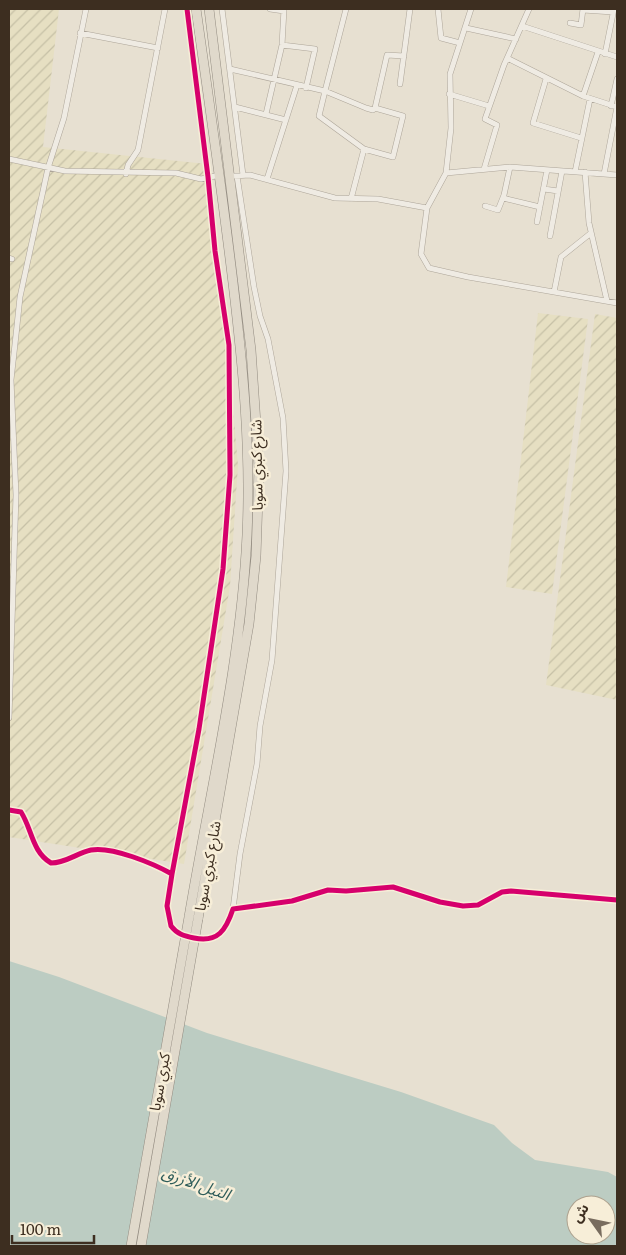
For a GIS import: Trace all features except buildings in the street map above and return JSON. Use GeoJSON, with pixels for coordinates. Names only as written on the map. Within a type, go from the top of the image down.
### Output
{"type":"FeatureCollection","features":[{"type":"Feature","properties":{"kind":"highway","name":"شارع كبري سوبا"},"geometry":{"type":"LineString","coordinates":[[194,918],[234,655],[247,537],[248,445],[245,397],[220,175],[196,9]]}},
{"type":"Feature","properties":{"kind":"highway","name":"شارع كبري سوبا"},"geometry":{"type":"LineString","coordinates":[[194,918],[244,658],[256,556],[259,468],[255,392],[233,176],[209,9]]}},
{"type":"Feature","properties":{"kind":"highway","name":"كبري سوبا"},"geometry":{"type":"LineString","coordinates":[[131,1246],[194,918]]}},
{"type":"Feature","properties":{"kind":"highway","name":"كبري سوبا"},"geometry":{"type":"LineString","coordinates":[[141,1246],[194,918]]}},
{"type":"Feature","properties":{"kind":"street"},"geometry":{"type":"LineString","coordinates":[[9,718],[16,495],[11,380],[19,304],[48,168],[64,118],[86,9]]}},
{"type":"Feature","properties":{"kind":"street"},"geometry":{"type":"LineString","coordinates":[[126,174],[128,165],[138,150],[165,9]]}},
{"type":"Feature","properties":{"kind":"street"},"geometry":{"type":"LineString","coordinates":[[187,9],[208,177],[214,251],[230,362],[230,499],[223,569],[204,696],[172,874],[167,914],[170,926],[179,934],[204,940],[214,938],[226,925],[233,909],[240,854],[258,764],[260,726],[272,660],[286,471],[283,418],[270,347],[254,288],[233,176],[243,175],[267,179],[327,196],[378,200],[427,208]]}},
{"type":"Feature","properties":{"kind":"street"},"geometry":{"type":"LineString","coordinates":[[222,9],[243,175]]}},
{"type":"Feature","properties":{"kind":"street"},"geometry":{"type":"LineString","coordinates":[[266,114],[282,45],[284,10],[270,9]]}},
{"type":"Feature","properties":{"kind":"street"},"geometry":{"type":"LineString","coordinates":[[230,69],[325,91],[366,108],[373,110],[375,108],[403,116],[394,156],[364,149],[319,116],[325,91],[346,9]]}},
{"type":"Feature","properties":{"kind":"street"},"geometry":{"type":"LineString","coordinates":[[400,84],[410,9]]}},
{"type":"Feature","properties":{"kind":"street"},"geometry":{"type":"LineString","coordinates":[[438,9],[441,38],[460,43]]}},
{"type":"Feature","properties":{"kind":"street"},"geometry":{"type":"LineString","coordinates":[[471,9],[453,61],[449,94],[451,128],[446,173],[427,208],[421,254],[429,268],[617,303]]}},
{"type":"Feature","properties":{"kind":"street"},"geometry":{"type":"LineString","coordinates":[[484,169],[497,125],[485,120],[507,58],[529,9]]}},
{"type":"Feature","properties":{"kind":"street"},"geometry":{"type":"LineString","coordinates":[[570,23],[581,25],[583,9],[613,10],[605,54]]}},
{"type":"Feature","properties":{"kind":"street"},"geometry":{"type":"LineString","coordinates":[[522,26],[561,37],[598,52],[617,57]]}},
{"type":"Feature","properties":{"kind":"street"},"geometry":{"type":"LineString","coordinates":[[466,28],[516,39]]}},
{"type":"Feature","properties":{"kind":"street"},"geometry":{"type":"LineString","coordinates":[[80,33],[158,48]]}},
{"type":"Feature","properties":{"kind":"street"},"geometry":{"type":"LineString","coordinates":[[282,45],[315,49],[306,88]]}},
{"type":"Feature","properties":{"kind":"street"},"geometry":{"type":"LineString","coordinates":[[583,96],[598,52]]}},
{"type":"Feature","properties":{"kind":"street"},"geometry":{"type":"LineString","coordinates":[[375,108],[387,55],[404,56]]}},
{"type":"Feature","properties":{"kind":"street"},"geometry":{"type":"LineString","coordinates":[[507,58],[583,96],[617,107],[604,174]]}},
{"type":"Feature","properties":{"kind":"street"},"geometry":{"type":"LineString","coordinates":[[546,79],[533,124],[581,138]]}},
{"type":"Feature","properties":{"kind":"street"},"geometry":{"type":"LineString","coordinates":[[611,106],[617,79]]}},
{"type":"Feature","properties":{"kind":"street"},"geometry":{"type":"LineString","coordinates":[[267,179],[297,85]]}},
{"type":"Feature","properties":{"kind":"street"},"geometry":{"type":"LineString","coordinates":[[449,94],[489,106]]}},
{"type":"Feature","properties":{"kind":"street"},"geometry":{"type":"LineString","coordinates":[[575,172],[590,99]]}},
{"type":"Feature","properties":{"kind":"street"},"geometry":{"type":"LineString","coordinates":[[235,107],[286,120]]}},
{"type":"Feature","properties":{"kind":"street"},"geometry":{"type":"LineString","coordinates":[[351,199],[364,149]]}},
{"type":"Feature","properties":{"kind":"street"},"geometry":{"type":"LineString","coordinates":[[9,159],[48,168],[126,174],[176,173],[201,179],[220,175]]}},
{"type":"Feature","properties":{"kind":"street"},"geometry":{"type":"LineString","coordinates":[[446,173],[510,167],[617,175]]}},
{"type":"Feature","properties":{"kind":"street"},"geometry":{"type":"LineString","coordinates":[[485,206],[497,210],[503,198],[510,167]]}},
{"type":"Feature","properties":{"kind":"street"},"geometry":{"type":"LineString","coordinates":[[537,222],[547,170]]}},
{"type":"Feature","properties":{"kind":"street"},"geometry":{"type":"LineString","coordinates":[[550,236],[562,172]]}},
{"type":"Feature","properties":{"kind":"street"},"geometry":{"type":"LineString","coordinates":[[585,172],[591,233],[607,301]]}},
{"type":"Feature","properties":{"kind":"street"},"geometry":{"type":"LineString","coordinates":[[544,189],[558,190]]}},
{"type":"Feature","properties":{"kind":"street"},"geometry":{"type":"LineString","coordinates":[[503,198],[540,207]]}},
{"type":"Feature","properties":{"kind":"street"},"geometry":{"type":"LineString","coordinates":[[554,292],[561,257],[591,233]]}},
{"type":"Feature","properties":{"kind":"street"},"geometry":{"type":"LineString","coordinates":[[9,810],[19,811],[23,815],[33,842],[42,855],[51,863],[62,862],[97,850],[155,865],[172,874]]}},
{"type":"Feature","properties":{"kind":"street"},"geometry":{"type":"LineString","coordinates":[[233,909],[292,901],[328,890],[346,891],[384,887],[463,906],[478,905],[502,892],[511,891],[617,900]]}},
{"type":"Feature","properties":{"kind":"shaded area"},"geometry":{"type":"Polygon","coordinates":[[[9,9],[59,9],[43,147],[207,164],[215,211],[238,465],[230,586],[184,864],[9,837],[9,9]]]}},
{"type":"Feature","properties":{"kind":"shaded area"},"geometry":{"type":"Polygon","coordinates":[[[538,313],[588,319],[552,594],[506,587],[538,313]]]}},
{"type":"Feature","properties":{"kind":"shaded area"},"geometry":{"type":"Polygon","coordinates":[[[595,314],[617,318],[617,700],[546,685],[595,314]]]}},
{"type":"Feature","properties":{"kind":"water","name":"النيل الأزرق"},"geometry":{"type":"Polygon","coordinates":[[[9,961],[59,977],[207,1033],[401,1092],[494,1125],[512,1143],[535,1160],[608,1172],[617,1177],[617,1246],[9,1246],[9,961]]]}},
{"type":"Feature","properties":{"kind":"cycle path"},"geometry":{"type":"LineString","coordinates":[[172,874],[199,729],[223,569],[230,475],[229,345],[215,251],[208,177],[187,9]]}},
{"type":"Feature","properties":{"kind":"cycle path"},"geometry":{"type":"LineString","coordinates":[[9,810],[21,812],[36,847],[51,863],[62,861],[86,851],[100,849],[133,857],[172,874],[167,906],[171,926],[181,934],[194,938],[209,939],[215,937],[224,929],[233,909],[292,901],[328,890],[346,891],[393,887],[440,902],[463,906],[478,905],[502,892],[511,891],[617,900]]}}]}
